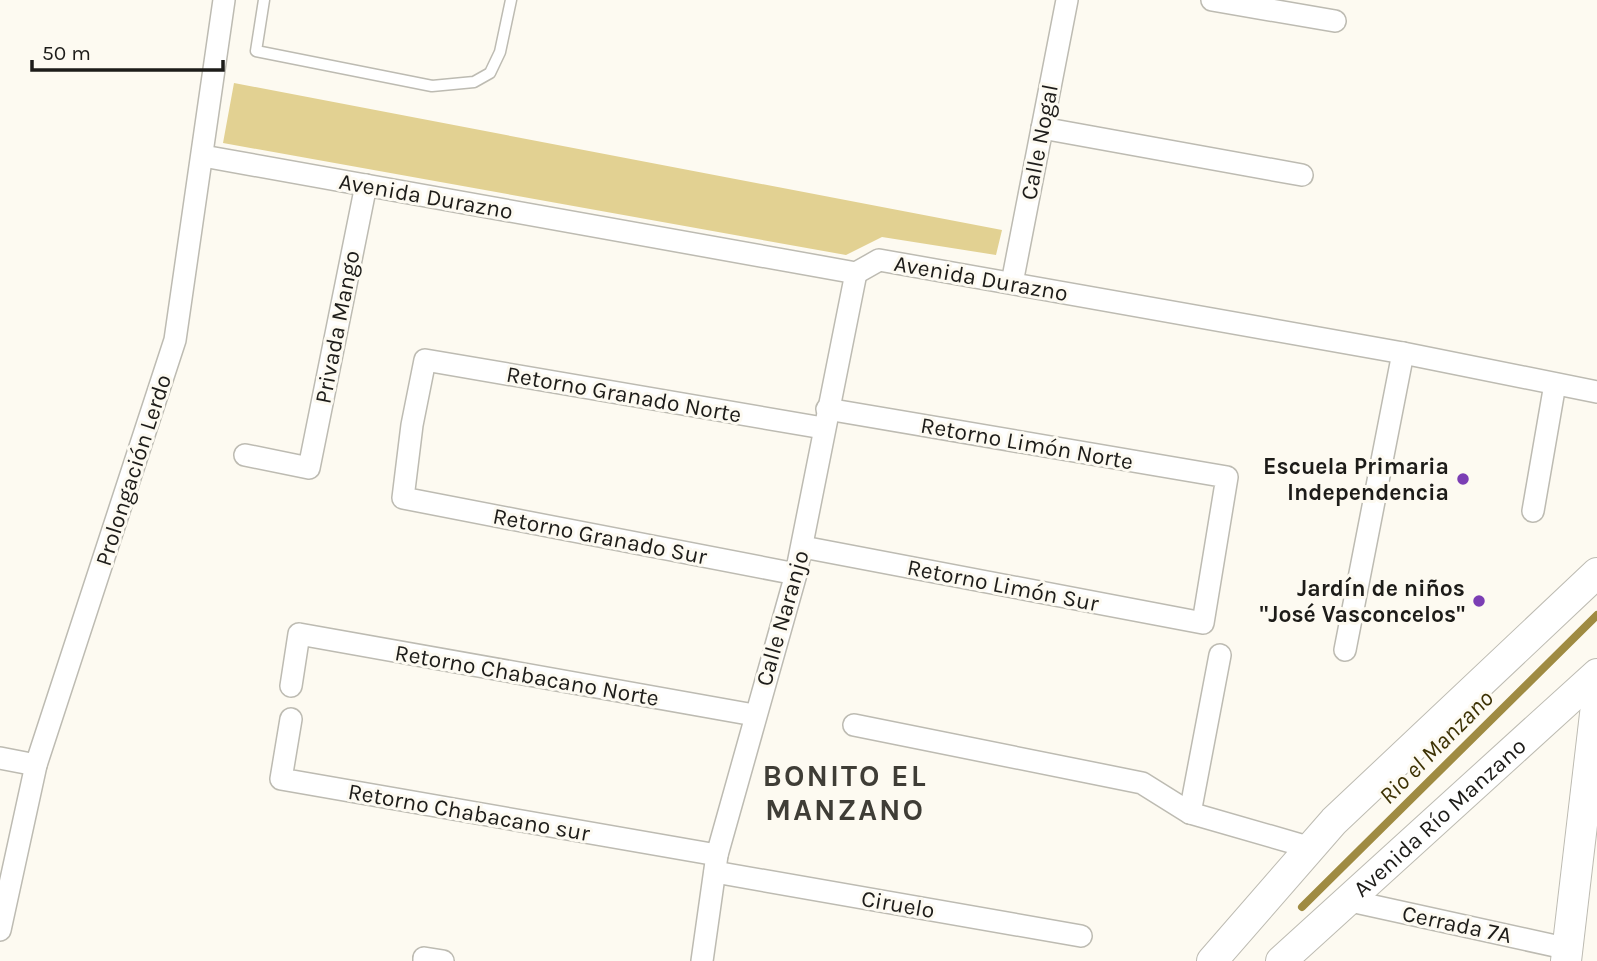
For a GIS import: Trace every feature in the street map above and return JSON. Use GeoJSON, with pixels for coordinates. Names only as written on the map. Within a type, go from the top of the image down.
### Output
{"type":"FeatureCollection","features":[{"type":"Feature","properties":{"kind":"main road"},"geometry":{"type":"LineString","coordinates":[[1212,961],[1308,847],[1597,573]]}},
{"type":"Feature","properties":{"kind":"main road","name":"Avenida Río Manzano"},"geometry":{"type":"LineString","coordinates":[[1281,961],[1597,674]]}},
{"type":"Feature","properties":{"kind":"main road"},"geometry":{"type":"LineString","coordinates":[[1567,955],[1590,825],[1596,710]]}},
{"type":"Feature","properties":{"kind":"street","name":"Prolongación Lerdo"},"geometry":{"type":"LineString","coordinates":[[1,918],[36,765],[175,340],[224,0]]}},
{"type":"Feature","properties":{"kind":"street","name":"Calle Nogal"},"geometry":{"type":"LineString","coordinates":[[1012,283],[1067,0]]}},
{"type":"Feature","properties":{"kind":"street"},"geometry":{"type":"LineString","coordinates":[[1212,0],[1335,21]]}},
{"type":"Feature","properties":{"kind":"street"},"geometry":{"type":"LineString","coordinates":[[1042,128],[1302,174]]}},
{"type":"Feature","properties":{"kind":"street","name":"Avenida Durazno"},"geometry":{"type":"LineString","coordinates":[[203,156],[856,274],[879,260],[1403,354],[1597,392]]}},
{"type":"Feature","properties":{"kind":"street","name":"Privada Mango"},"geometry":{"type":"LineString","coordinates":[[245,455],[309,468],[366,185]]}},
{"type":"Feature","properties":{"kind":"street","name":"Calle Naranjo"},"geometry":{"type":"LineString","coordinates":[[702,961],[716,863],[754,715],[803,547],[825,418],[856,274]]}},
{"type":"Feature","properties":{"kind":"street"},"geometry":{"type":"LineString","coordinates":[[1345,650],[1403,354]]}},
{"type":"Feature","properties":{"kind":"street","name":"Retorno Granado Norte"},"geometry":{"type":"LineString","coordinates":[[403,498],[412,425],[425,360],[825,418]]}},
{"type":"Feature","properties":{"kind":"street"},"geometry":{"type":"LineString","coordinates":[[1533,511],[1555,384]]}},
{"type":"Feature","properties":{"kind":"street","name":"Retorno Limón Norte"},"geometry":{"type":"LineString","coordinates":[[825,418],[1227,477],[1203,623]]}},
{"type":"Feature","properties":{"kind":"street","name":"Retorno Granado Sur"},"geometry":{"type":"LineString","coordinates":[[403,498],[796,574]]}},
{"type":"Feature","properties":{"kind":"street","name":"Retorno Limón Sur"},"geometry":{"type":"LineString","coordinates":[[803,547],[1203,623]]}},
{"type":"Feature","properties":{"kind":"street","name":"Retorno Chabacano Norte"},"geometry":{"type":"LineString","coordinates":[[291,686],[299,634],[754,715]]}},
{"type":"Feature","properties":{"kind":"street"},"geometry":{"type":"LineString","coordinates":[[1190,813],[1220,654]]}},
{"type":"Feature","properties":{"kind":"street","name":"Retorno Chabacano sur"},"geometry":{"type":"LineString","coordinates":[[291,719],[281,779],[716,863]]}},
{"type":"Feature","properties":{"kind":"street"},"geometry":{"type":"LineString","coordinates":[[854,725],[1142,783],[1190,813],[1308,847]]}},
{"type":"Feature","properties":{"kind":"street"},"geometry":{"type":"LineString","coordinates":[[0,758],[36,765]]}},
{"type":"Feature","properties":{"kind":"street","name":"Ciruelo"},"geometry":{"type":"LineString","coordinates":[[716,863],[1081,936]]}},
{"type":"Feature","properties":{"kind":"street","name":"Cerrada 7A"},"geometry":{"type":"LineString","coordinates":[[1346,900],[1567,955]]}},
{"type":"Feature","properties":{"kind":"street"},"geometry":{"type":"LineString","coordinates":[[424,961],[424,958],[443,961]]}},
{"type":"Feature","properties":{"kind":"lane"},"geometry":{"type":"LineString","coordinates":[[264,0],[256,51],[432,86],[474,82],[490,73],[500,52],[511,0]]}},
{"type":"Feature","properties":{"kind":"shaded area"},"geometry":{"type":"Polygon","coordinates":[[[234,83],[1002,230],[996,255],[882,237],[846,255],[223,143],[234,83]]]}},
{"type":"Feature","properties":{"kind":"waterway","name":"Rio el Manzano"},"geometry":{"type":"LineString","coordinates":[[1302,907],[1597,615]]}},
{"type":"Feature","properties":{"kind":"place","name":"Escuela Primaria Independencia"},"geometry":{"type":"Point","coordinates":[1463,479]}},
{"type":"Feature","properties":{"kind":"place","name":"Jardín de niños \"José Vasconcelos\""},"geometry":{"type":"Point","coordinates":[1479,601]}},
{"type":"Feature","properties":{"kind":"district","name":"BONITO EL MANZANO"},"geometry":{"type":"Point","coordinates":[845,793]}}]}
